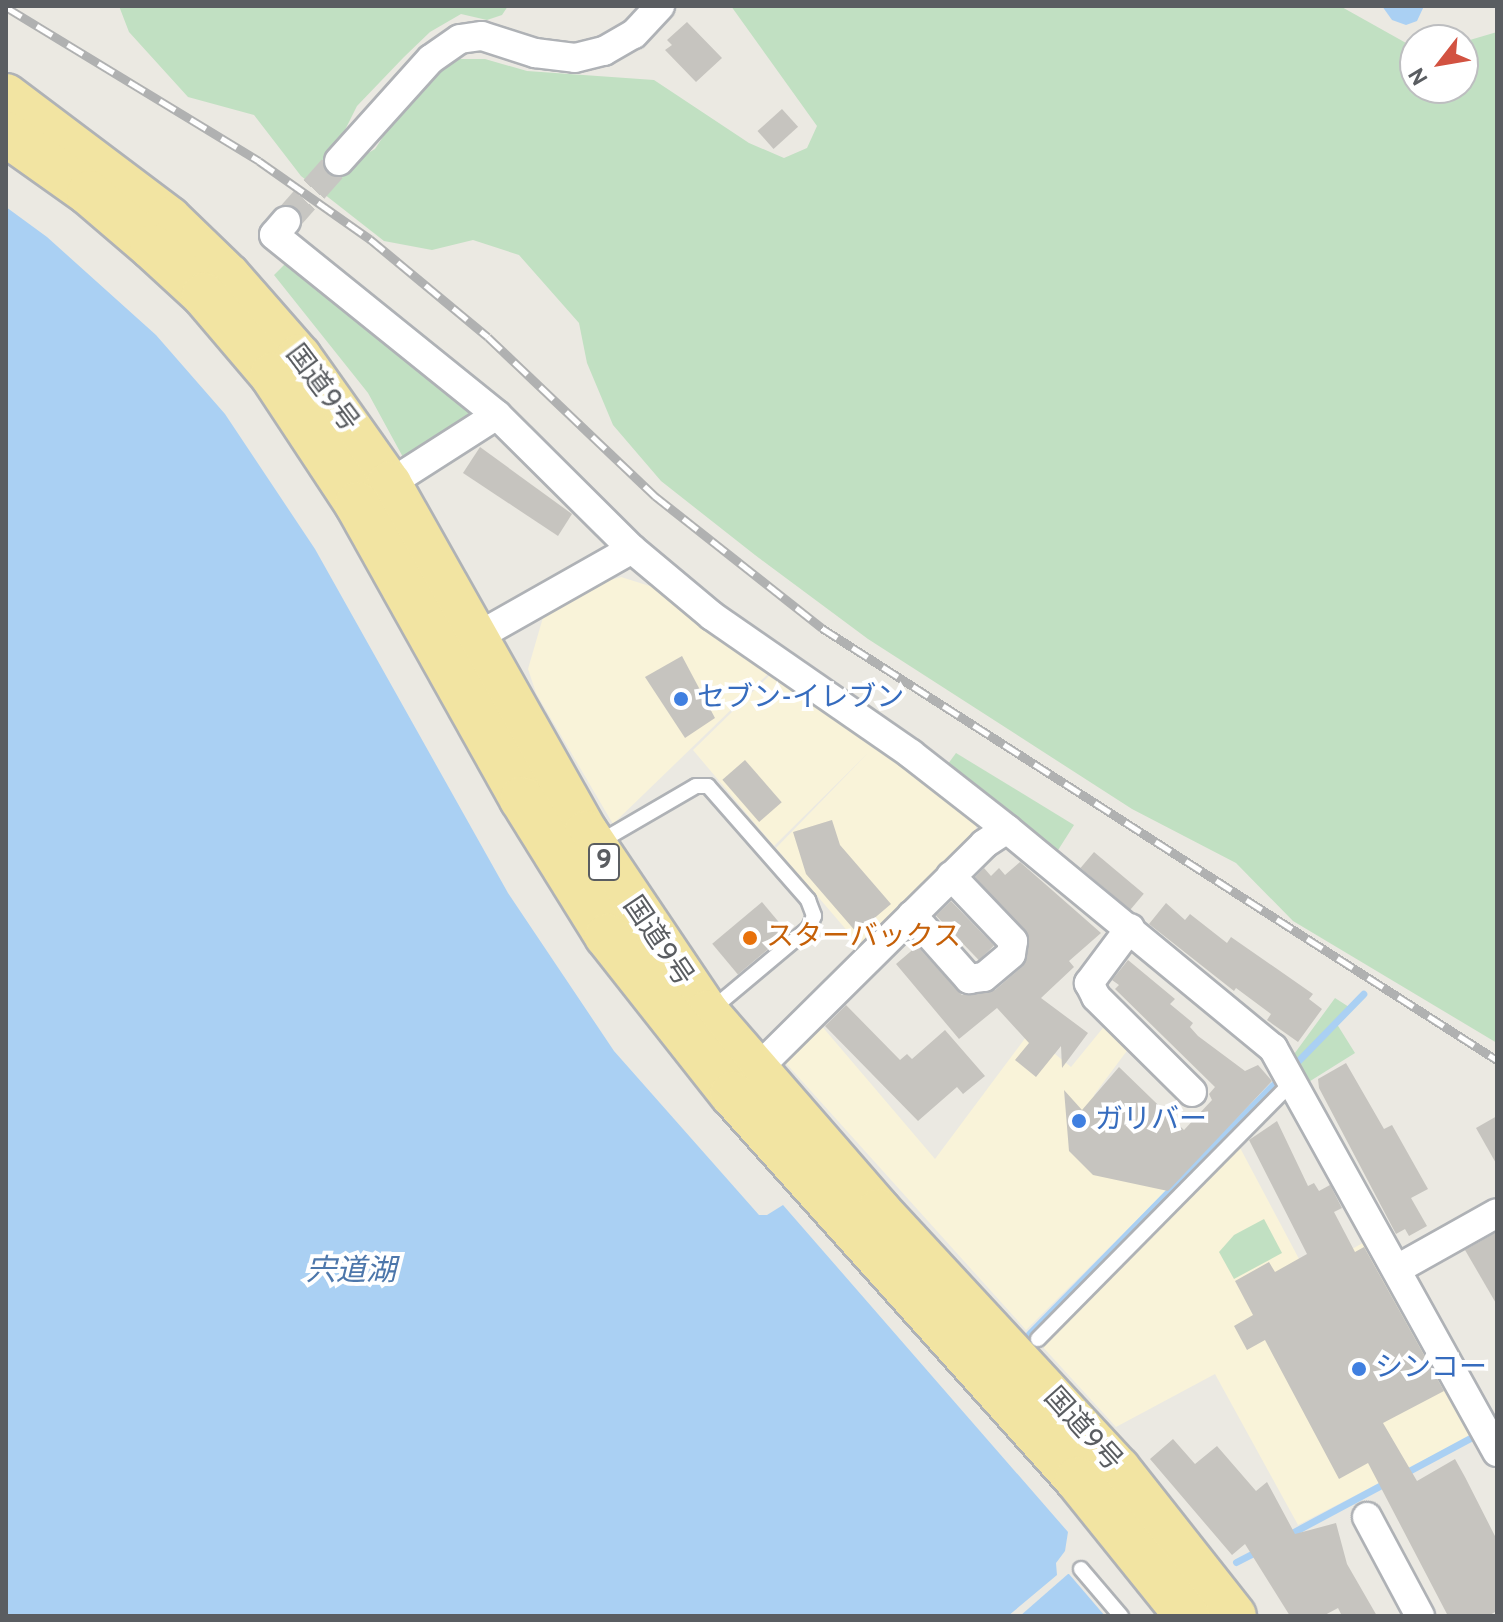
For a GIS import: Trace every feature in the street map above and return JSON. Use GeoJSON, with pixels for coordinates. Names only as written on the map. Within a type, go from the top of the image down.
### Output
{"type":"FeatureCollection","features":[{"type":"Feature","properties":{"kind":"highway","name":"国道9号"},"geometry":{"type":"LineString","coordinates":[[6,96],[116,174],[228,276],[299,357],[389,484],[457,647],[557,860],[670,1020],[1077,1479],[1187,1616]]}},
{"type":"Feature","properties":{"kind":"highway","name":"国道9号"},"geometry":{"type":"LineString","coordinates":[[6,134],[121,220],[237,332],[707,1013],[755,1071],[1118,1469],[1234,1616]]}},
{"type":"Feature","properties":{"kind":"street"},"geometry":{"type":"LineString","coordinates":[[339,161],[431,59],[460,39],[482,36],[535,53],[575,58],[604,51],[634,34],[660,6]]}},
{"type":"Feature","properties":{"kind":"street"},"geometry":{"type":"LineString","coordinates":[[286,221],[274,235],[497,415],[632,549],[712,616],[911,754],[1130,928],[1273,1048],[1399,1268],[1497,1452]]}},
{"type":"Feature","properties":{"kind":"street"},"geometry":{"type":"LineString","coordinates":[[389,484],[497,415]]}},
{"type":"Feature","properties":{"kind":"street"},"geometry":{"type":"LineString","coordinates":[[457,647],[632,549]]}},
{"type":"Feature","properties":{"kind":"street"},"geometry":{"type":"LineString","coordinates":[[755,1071],[951,876],[1007,829]]}},
{"type":"Feature","properties":{"kind":"street"},"geometry":{"type":"LineString","coordinates":[[912,915],[969,979],[984,977],[1011,954],[1013,941],[951,876]]}},
{"type":"Feature","properties":{"kind":"street"},"geometry":{"type":"LineString","coordinates":[[1130,928],[1089,983],[1096,997],[1192,1092]]}},
{"type":"Feature","properties":{"kind":"street"},"geometry":{"type":"LineString","coordinates":[[1399,1268],[1497,1213]]}},
{"type":"Feature","properties":{"kind":"street"},"geometry":{"type":"LineString","coordinates":[[1367,1517],[1420,1616]]}},
{"type":"Feature","properties":{"kind":"lane"},"geometry":{"type":"LineString","coordinates":[[594,846],[696,786],[708,786],[808,900],[814,916],[809,928],[707,1013]]}},
{"type":"Feature","properties":{"kind":"lane"},"geometry":{"type":"LineString","coordinates":[[1038,1339],[1293,1081]]}},
{"type":"Feature","properties":{"kind":"lane"},"geometry":{"type":"LineString","coordinates":[[1081,1569],[1121,1616]]}},
{"type":"Feature","properties":{"kind":"shaded area"},"geometry":{"type":"Polygon","coordinates":[[[621,577],[656,588],[769,673],[613,824],[536,693],[528,669],[544,614],[600,583],[621,577]]]}},
{"type":"Feature","properties":{"kind":"shaded area"},"geometry":{"type":"Polygon","coordinates":[[[771,674],[922,776],[977,822],[975,833],[862,948],[776,848],[868,753],[774,846],[693,750],[771,674]]]}},
{"type":"Feature","properties":{"kind":"shaded area"},"geometry":{"type":"Polygon","coordinates":[[[1107,1023],[1132,1044],[1094,1095],[1176,1181],[1026,1330],[783,1060],[820,1024],[935,1159],[1029,1033],[1071,1067],[1107,1023]]]}},
{"type":"Feature","properties":{"kind":"shaded area"},"geometry":{"type":"Polygon","coordinates":[[[1238,1144],[1307,1274],[1370,1239],[1472,1435],[1298,1525],[1215,1374],[1116,1427],[1041,1345],[1238,1144]]]}},
{"type":"Feature","properties":{"kind":"green space"},"geometry":{"type":"Polygon","coordinates":[[[119,6],[508,6],[502,15],[487,20],[461,14],[430,32],[404,57],[357,106],[336,148],[344,167],[375,149],[406,102],[454,59],[485,59],[527,71],[654,80],[749,143],[784,158],[807,148],[817,126],[731,6],[1340,6],[1399,39],[1399,104],[1479,104],[1479,37],[1497,32],[1497,1043],[1293,921],[1236,863],[1132,809],[868,639],[661,481],[613,425],[587,363],[579,323],[519,255],[473,240],[432,250],[384,241],[301,176],[254,115],[188,97],[129,32],[119,6]]]}},
{"type":"Feature","properties":{"kind":"green space"},"geometry":{"type":"Polygon","coordinates":[[[289,260],[471,404],[469,418],[404,459],[368,393],[274,275],[289,260]]]}},
{"type":"Feature","properties":{"kind":"green space"},"geometry":{"type":"Polygon","coordinates":[[[956,753],[1074,825],[1053,858],[945,768],[956,753]]]}},
{"type":"Feature","properties":{"kind":"green space"},"geometry":{"type":"Polygon","coordinates":[[[1335,998],[1349,1007],[1335,1021],[1355,1053],[1307,1083],[1292,1057],[1335,998]]]}},
{"type":"Feature","properties":{"kind":"green space"},"geometry":{"type":"Polygon","coordinates":[[[1264,1219],[1282,1253],[1234,1279],[1219,1252],[1234,1235],[1264,1219]]]}},
{"type":"Feature","properties":{"kind":"water"},"geometry":{"type":"Polygon","coordinates":[[[1382,6],[1424,6],[1417,21],[1403,24],[1392,20],[1382,6]]]}},
{"type":"Feature","properties":{"kind":"water","name":"宍道湖"},"geometry":{"type":"Polygon","coordinates":[[[6,207],[47,237],[156,335],[225,414],[315,549],[508,893],[614,1051],[759,1215],[767,1215],[783,1205],[1068,1532],[1065,1551],[1056,1563],[1057,1575],[1008,1616],[6,1616],[6,207]]]}},
{"type":"Feature","properties":{"kind":"water"},"geometry":{"type":"Polygon","coordinates":[[[1068,1574],[1105,1616],[1020,1616],[1068,1574]]]}},
{"type":"Feature","properties":{"kind":"building"},"geometry":{"type":"Polygon","coordinates":[[[687,22],[722,58],[696,82],[665,50],[672,45],[667,40],[687,22]]]}},
{"type":"Feature","properties":{"kind":"building"},"geometry":{"type":"Polygon","coordinates":[[[782,109],[798,127],[774,149],[757,131],[782,109]]]}},
{"type":"Feature","properties":{"kind":"building"},"geometry":{"type":"Polygon","coordinates":[[[480,447],[572,514],[558,536],[463,473],[480,447]]]}},
{"type":"Feature","properties":{"kind":"building","name":"セブン-イレブン"},"geometry":{"type":"Polygon","coordinates":[[[682,656],[715,718],[685,738],[645,677],[682,656]]]}},
{"type":"Feature","properties":{"kind":"building"},"geometry":{"type":"Polygon","coordinates":[[[745,760],[782,802],[759,822],[722,780],[745,760]]]}},
{"type":"Feature","properties":{"kind":"building"},"geometry":{"type":"Polygon","coordinates":[[[832,820],[840,845],[891,904],[857,933],[806,874],[793,832],[832,820]]]}},
{"type":"Feature","properties":{"kind":"building"},"geometry":{"type":"Polygon","coordinates":[[[1094,852],[1144,894],[1130,910],[1081,868],[1094,852]]]}},
{"type":"Feature","properties":{"kind":"building"},"geometry":{"type":"Polygon","coordinates":[[[1020,862],[1101,933],[1069,961],[1074,967],[1041,998],[1088,1033],[1062,1068],[1061,1046],[1036,1077],[1015,1060],[1029,1043],[997,1008],[959,1039],[896,964],[917,946],[962,995],[995,990],[1023,966],[1029,937],[975,877],[984,868],[991,876],[999,868],[1005,875],[1020,862]]]}},
{"type":"Feature","properties":{"kind":"building"},"geometry":{"type":"Polygon","coordinates":[[[951,901],[994,946],[979,960],[936,916],[951,901]]]}},
{"type":"Feature","properties":{"kind":"building","name":"スターバックス"},"geometry":{"type":"Polygon","coordinates":[[[762,902],[788,933],[738,974],[712,944],[762,902]]]}},
{"type":"Feature","properties":{"kind":"building"},"geometry":{"type":"Polygon","coordinates":[[[1166,903],[1185,920],[1190,914],[1227,943],[1231,937],[1313,994],[1309,999],[1322,1009],[1298,1042],[1267,1020],[1271,1014],[1236,988],[1234,991],[1149,924],[1166,903]]]}},
{"type":"Feature","properties":{"kind":"building"},"geometry":{"type":"Polygon","coordinates":[[[1128,960],[1175,999],[1170,1004],[1193,1023],[1190,1027],[1198,1036],[1245,1071],[1258,1065],[1272,1081],[1168,1191],[1093,1175],[1069,1151],[1064,1090],[1082,1110],[1119,1067],[1184,1130],[1212,1100],[1209,1094],[1215,1087],[1115,989],[1119,985],[1112,980],[1128,960]]]}},
{"type":"Feature","properties":{"kind":"building"},"geometry":{"type":"Polygon","coordinates":[[[846,1005],[900,1060],[907,1054],[912,1059],[945,1030],[985,1076],[963,1094],[957,1087],[918,1121],[825,1026],[846,1005]]]}},
{"type":"Feature","properties":{"kind":"building"},"geometry":{"type":"Polygon","coordinates":[[[1346,1063],[1384,1129],[1392,1125],[1428,1189],[1411,1198],[1427,1226],[1409,1236],[1405,1229],[1396,1234],[1319,1088],[1318,1079],[1346,1063]]]}},
{"type":"Feature","properties":{"kind":"building"},"geometry":{"type":"Polygon","coordinates":[[[1497,1116],[1497,1165],[1476,1128],[1497,1116]]]}},
{"type":"Feature","properties":{"kind":"building"},"geometry":{"type":"Polygon","coordinates":[[[1277,1121],[1308,1186],[1314,1183],[1319,1191],[1330,1185],[1342,1208],[1334,1212],[1355,1252],[1364,1247],[1444,1391],[1383,1423],[1417,1481],[1455,1459],[1465,1477],[1497,1540],[1497,1611],[1488,1616],[1448,1616],[1368,1463],[1339,1479],[1265,1340],[1247,1350],[1234,1326],[1253,1315],[1235,1281],[1269,1262],[1275,1272],[1307,1254],[1249,1140],[1277,1121]]]}},
{"type":"Feature","properties":{"kind":"building"},"geometry":{"type":"Polygon","coordinates":[[[1497,1232],[1497,1305],[1465,1250],[1497,1232]]]}},
{"type":"Feature","properties":{"kind":"building"},"geometry":{"type":"Polygon","coordinates":[[[1173,1439],[1195,1464],[1217,1446],[1256,1491],[1267,1482],[1295,1534],[1336,1523],[1347,1564],[1377,1616],[1342,1616],[1338,1608],[1323,1616],[1290,1616],[1245,1544],[1232,1555],[1150,1459],[1173,1439]]]}},
{"type":"Feature","properties":{"kind":"waterway"},"geometry":{"type":"LineString","coordinates":[[1295,1064],[1363,994]]}},
{"type":"Feature","properties":{"kind":"waterway"},"geometry":{"type":"LineString","coordinates":[[1029,1334],[1277,1081]]}},
{"type":"Feature","properties":{"kind":"waterway"},"geometry":{"type":"LineString","coordinates":[[1405,1473],[1474,1436]]}},
{"type":"Feature","properties":{"kind":"waterway"},"geometry":{"type":"LineString","coordinates":[[1288,1535],[1387,1482]]}},
{"type":"Feature","properties":{"kind":"waterway"},"geometry":{"type":"LineString","coordinates":[[1236,1562],[1260,1550]]}},
{"type":"Feature","properties":{"kind":"tunnel"},"geometry":{"type":"LineString","coordinates":[[286,221],[339,161]]}},
{"type":"Feature","properties":{"kind":"railway"},"geometry":{"type":"LineString","coordinates":[[6,7],[259,161],[370,239],[488,337],[655,496],[822,628],[1497,1060]]}},
{"type":"Feature","properties":{"kind":"place","name":"セブン-イレブン"},"geometry":{"type":"Point","coordinates":[681,699]}},
{"type":"Feature","properties":{"kind":"place","name":"スターバックス"},"geometry":{"type":"Point","coordinates":[750,938]}},
{"type":"Feature","properties":{"kind":"place","name":"ガリバー"},"geometry":{"type":"Point","coordinates":[1079,1121]}},
{"type":"Feature","properties":{"kind":"place","name":"シンコー"},"geometry":{"type":"Point","coordinates":[1359,1369]}}]}
